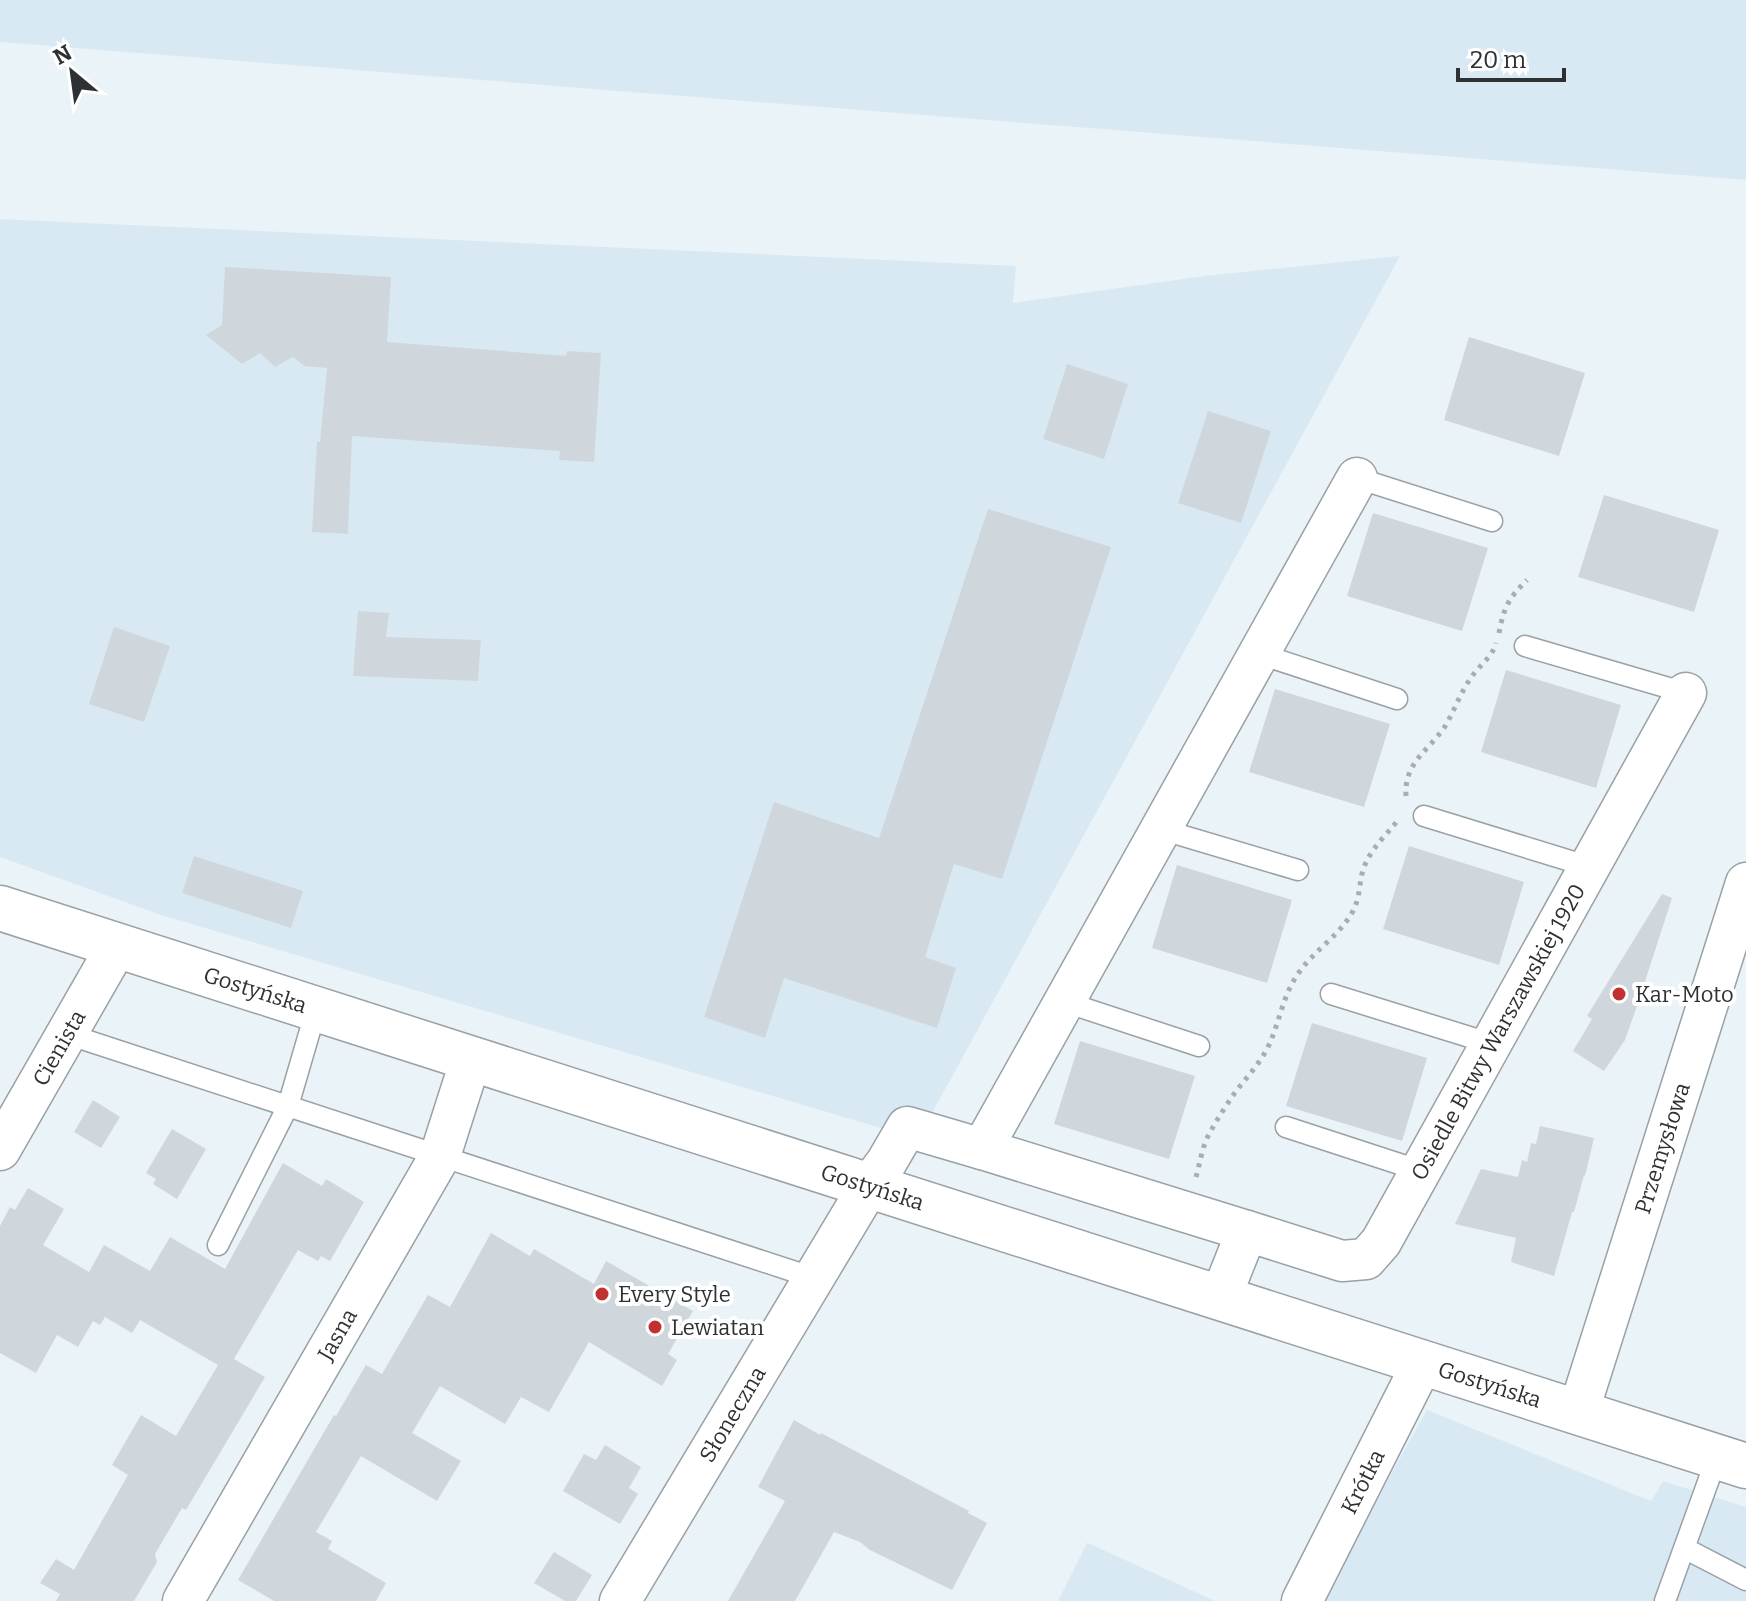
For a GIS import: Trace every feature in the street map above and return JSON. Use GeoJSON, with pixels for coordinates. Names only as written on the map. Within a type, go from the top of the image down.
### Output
{"type":"FeatureCollection","features":[{"type":"Feature","properties":{"kind":"main road","name":"Gostyńska"},"geometry":{"type":"LineString","coordinates":[[0,908],[1731,1462]]}},
{"type":"Feature","properties":{"kind":"street"},"geometry":{"type":"LineString","coordinates":[[982,1149],[1357,478]]}},
{"type":"Feature","properties":{"kind":"street","name":"Osiedle Bitwy Warszawskiej 1920"},"geometry":{"type":"LineString","coordinates":[[869,1186],[907,1127],[1342,1261],[1366,1259],[1381,1242],[1686,693]]}},
{"type":"Feature","properties":{"kind":"street","name":"Przemysłowa"},"geometry":{"type":"LineString","coordinates":[[1578,1413],[1746,883]]}},
{"type":"Feature","properties":{"kind":"street","name":"Cienista"},"geometry":{"type":"LineString","coordinates":[[0,1150],[117,946]]}},
{"type":"Feature","properties":{"kind":"street","name":"Jasna"},"geometry":{"type":"LineString","coordinates":[[183,1601],[440,1156],[471,1059]]}},
{"type":"Feature","properties":{"kind":"street","name":"Słoneczna"},"geometry":{"type":"LineString","coordinates":[[620,1601],[869,1186]]}},
{"type":"Feature","properties":{"kind":"street"},"geometry":{"type":"LineString","coordinates":[[1220,1299],[1247,1231]]}},
{"type":"Feature","properties":{"kind":"street","name":"Krótka"},"geometry":{"type":"LineString","coordinates":[[1302,1601],[1423,1362]]}},
{"type":"Feature","properties":{"kind":"lane"},"geometry":{"type":"LineString","coordinates":[[1357,478],[1492,521]]}},
{"type":"Feature","properties":{"kind":"lane"},"geometry":{"type":"LineString","coordinates":[[1525,646],[1686,693]]}},
{"type":"Feature","properties":{"kind":"lane"},"geometry":{"type":"LineString","coordinates":[[1260,654],[1397,699]]}},
{"type":"Feature","properties":{"kind":"lane"},"geometry":{"type":"LineString","coordinates":[[1424,816],[1590,867]]}},
{"type":"Feature","properties":{"kind":"lane"},"geometry":{"type":"LineString","coordinates":[[1160,829],[1298,870]]}},
{"type":"Feature","properties":{"kind":"lane"},"geometry":{"type":"LineString","coordinates":[[1331,994],[1492,1044]]}},
{"type":"Feature","properties":{"kind":"lane"},"geometry":{"type":"LineString","coordinates":[[1065,1002],[1199,1046]]}},
{"type":"Feature","properties":{"kind":"lane"},"geometry":{"type":"LineString","coordinates":[[218,1245],[288,1106],[316,1010]]}},
{"type":"Feature","properties":{"kind":"lane"},"geometry":{"type":"LineString","coordinates":[[67,1034],[814,1278]]}},
{"type":"Feature","properties":{"kind":"lane"},"geometry":{"type":"LineString","coordinates":[[1286,1127],[1421,1171]]}},
{"type":"Feature","properties":{"kind":"lane"},"geometry":{"type":"LineString","coordinates":[[1665,1601],[1684,1548],[1731,1462]]}},
{"type":"Feature","properties":{"kind":"lane"},"geometry":{"type":"LineString","coordinates":[[1684,1548],[1746,1580]]}},
{"type":"Feature","properties":{"kind":"path"},"geometry":{"type":"LineString","coordinates":[[1406,800],[1405,785],[1412,765],[1445,726],[1470,678],[1494,650],[1510,597],[1527,580]]}},
{"type":"Feature","properties":{"kind":"path"},"geometry":{"type":"LineString","coordinates":[[1185,1212],[1206,1140],[1265,1054],[1288,989],[1299,971],[1343,927],[1355,909],[1368,857],[1402,816]]}},
{"type":"Feature","properties":{"kind":"shaded area"},"geometry":{"type":"Polygon","coordinates":[[[0,0],[1746,0],[1746,180],[0,42],[0,0]]]}},
{"type":"Feature","properties":{"kind":"shaded area"},"geometry":{"type":"Polygon","coordinates":[[[0,219],[1016,266],[1013,303],[1204,276],[1400,256],[918,1139],[161,915],[0,857],[0,219]]]}},
{"type":"Feature","properties":{"kind":"shaded area"},"geometry":{"type":"Polygon","coordinates":[[[1427,1410],[1651,1501],[1663,1481],[1746,1507],[1746,1601],[1320,1601],[1427,1410]]]}},
{"type":"Feature","properties":{"kind":"shaded area"},"geometry":{"type":"Polygon","coordinates":[[[1088,1543],[1215,1601],[1058,1601],[1088,1543]]]}},
{"type":"Feature","properties":{"kind":"building"},"geometry":{"type":"Polygon","coordinates":[[[225,267],[391,277],[387,342],[566,356],[567,351],[601,353],[594,462],[559,460],[560,451],[352,436],[348,534],[312,532],[317,442],[320,442],[327,368],[304,366],[293,357],[275,367],[260,353],[242,364],[206,335],[222,325],[225,267]]]}},
{"type":"Feature","properties":{"kind":"building"},"geometry":{"type":"Polygon","coordinates":[[[1469,337],[1585,373],[1559,456],[1444,420],[1469,337]]]}},
{"type":"Feature","properties":{"kind":"building"},"geometry":{"type":"Polygon","coordinates":[[[1067,364],[1128,384],[1104,459],[1043,439],[1067,364]]]}},
{"type":"Feature","properties":{"kind":"building"},"geometry":{"type":"Polygon","coordinates":[[[1208,411],[1271,431],[1241,523],[1178,503],[1208,411]]]}},
{"type":"Feature","properties":{"kind":"building"},"geometry":{"type":"Polygon","coordinates":[[[1604,495],[1719,530],[1694,612],[1578,577],[1604,495]]]}},
{"type":"Feature","properties":{"kind":"building"},"geometry":{"type":"Polygon","coordinates":[[[988,509],[1111,547],[1002,879],[954,864],[925,957],[956,968],[937,1028],[784,978],[765,1038],[704,1017],[774,802],[879,838],[988,509]]]}},
{"type":"Feature","properties":{"kind":"building"},"geometry":{"type":"Polygon","coordinates":[[[1373,513],[1488,548],[1462,631],[1347,596],[1373,513]]]}},
{"type":"Feature","properties":{"kind":"building"},"geometry":{"type":"Polygon","coordinates":[[[358,611],[389,613],[386,637],[481,640],[478,681],[353,676],[358,611]]]}},
{"type":"Feature","properties":{"kind":"building"},"geometry":{"type":"Polygon","coordinates":[[[114,627],[170,646],[144,722],[89,704],[114,627]]]}},
{"type":"Feature","properties":{"kind":"building"},"geometry":{"type":"Polygon","coordinates":[[[1506,670],[1621,705],[1596,788],[1481,752],[1506,670]]]}},
{"type":"Feature","properties":{"kind":"building"},"geometry":{"type":"Polygon","coordinates":[[[1275,689],[1390,724],[1364,807],[1249,772],[1275,689]]]}},
{"type":"Feature","properties":{"kind":"building"},"geometry":{"type":"Polygon","coordinates":[[[1409,846],[1524,882],[1499,965],[1383,929],[1409,846]]]}},
{"type":"Feature","properties":{"kind":"building"},"geometry":{"type":"Polygon","coordinates":[[[194,856],[303,891],[291,928],[182,893],[194,856]]]}},
{"type":"Feature","properties":{"kind":"building"},"geometry":{"type":"Polygon","coordinates":[[[1177,865],[1292,900],[1267,983],[1152,948],[1177,865]]]}},
{"type":"Feature","properties":{"kind":"building","name":"Kar-Moto"},"geometry":{"type":"Polygon","coordinates":[[[1662,894],[1672,898],[1637,1006],[1625,1040],[1604,1071],[1573,1051],[1592,1019],[1587,1016],[1662,894]]]}},
{"type":"Feature","properties":{"kind":"building"},"geometry":{"type":"Polygon","coordinates":[[[1312,1023],[1427,1058],[1402,1141],[1286,1106],[1312,1023]]]}},
{"type":"Feature","properties":{"kind":"building"},"geometry":{"type":"Polygon","coordinates":[[[1080,1041],[1195,1076],[1169,1159],[1054,1124],[1080,1041]]]}},
{"type":"Feature","properties":{"kind":"building"},"geometry":{"type":"Polygon","coordinates":[[[93,1100],[120,1117],[101,1148],[74,1132],[93,1100]]]}},
{"type":"Feature","properties":{"kind":"building"},"geometry":{"type":"Polygon","coordinates":[[[1540,1126],[1594,1138],[1554,1276],[1511,1262],[1516,1238],[1455,1224],[1481,1169],[1518,1177],[1522,1160],[1527,1162],[1531,1143],[1536,1144],[1540,1126]]]}},
{"type":"Feature","properties":{"kind":"building"},"geometry":{"type":"Polygon","coordinates":[[[172,1129],[206,1149],[177,1199],[153,1184],[156,1179],[146,1173],[172,1129]]]}},
{"type":"Feature","properties":{"kind":"building"},"geometry":{"type":"Polygon","coordinates":[[[283,1163],[322,1186],[326,1179],[364,1202],[330,1261],[321,1256],[318,1261],[298,1250],[234,1359],[265,1377],[186,1510],[182,1508],[155,1554],[157,1562],[134,1601],[56,1601],[60,1594],[40,1583],[56,1559],[74,1570],[128,1475],[112,1465],[141,1415],[176,1436],[218,1365],[140,1320],[132,1333],[105,1317],[100,1325],[93,1321],[78,1347],[57,1335],[36,1373],[0,1353],[0,1226],[10,1207],[15,1210],[28,1188],[64,1209],[43,1245],[89,1272],[104,1245],[150,1271],[170,1237],[225,1269],[283,1163]]]}},
{"type":"Feature","properties":{"kind":"building"},"geometry":{"type":"Polygon","coordinates":[[[491,1233],[530,1256],[534,1249],[594,1284],[606,1261],[693,1311],[668,1354],[677,1360],[662,1386],[589,1342],[549,1412],[521,1397],[505,1424],[440,1386],[412,1433],[461,1461],[437,1501],[361,1456],[316,1532],[332,1541],[328,1549],[386,1583],[376,1601],[274,1601],[238,1580],[366,1365],[382,1374],[428,1295],[450,1307],[491,1233]]]}},
{"type":"Feature","properties":{"kind":"building"},"geometry":{"type":"Polygon","coordinates":[[[794,1420],[987,1523],[952,1590],[870,1550],[860,1542],[834,1532],[795,1601],[728,1601],[785,1501],[758,1487],[794,1420]]]}},
{"type":"Feature","properties":{"kind":"building"},"geometry":{"type":"Polygon","coordinates":[[[605,1445],[641,1467],[629,1488],[638,1494],[620,1524],[563,1491],[584,1454],[596,1460],[605,1445]]]}},
{"type":"Feature","properties":{"kind":"building"},"geometry":{"type":"Polygon","coordinates":[[[554,1552],[592,1575],[576,1601],[565,1601],[534,1583],[554,1552]]]}},
{"type":"Feature","properties":{"kind":"place","name":"Kar-Moto"},"geometry":{"type":"Point","coordinates":[1619,994]}},
{"type":"Feature","properties":{"kind":"place","name":"Every Style"},"geometry":{"type":"Point","coordinates":[602,1294]}},
{"type":"Feature","properties":{"kind":"place","name":"Lewiatan"},"geometry":{"type":"Point","coordinates":[655,1327]}}]}
